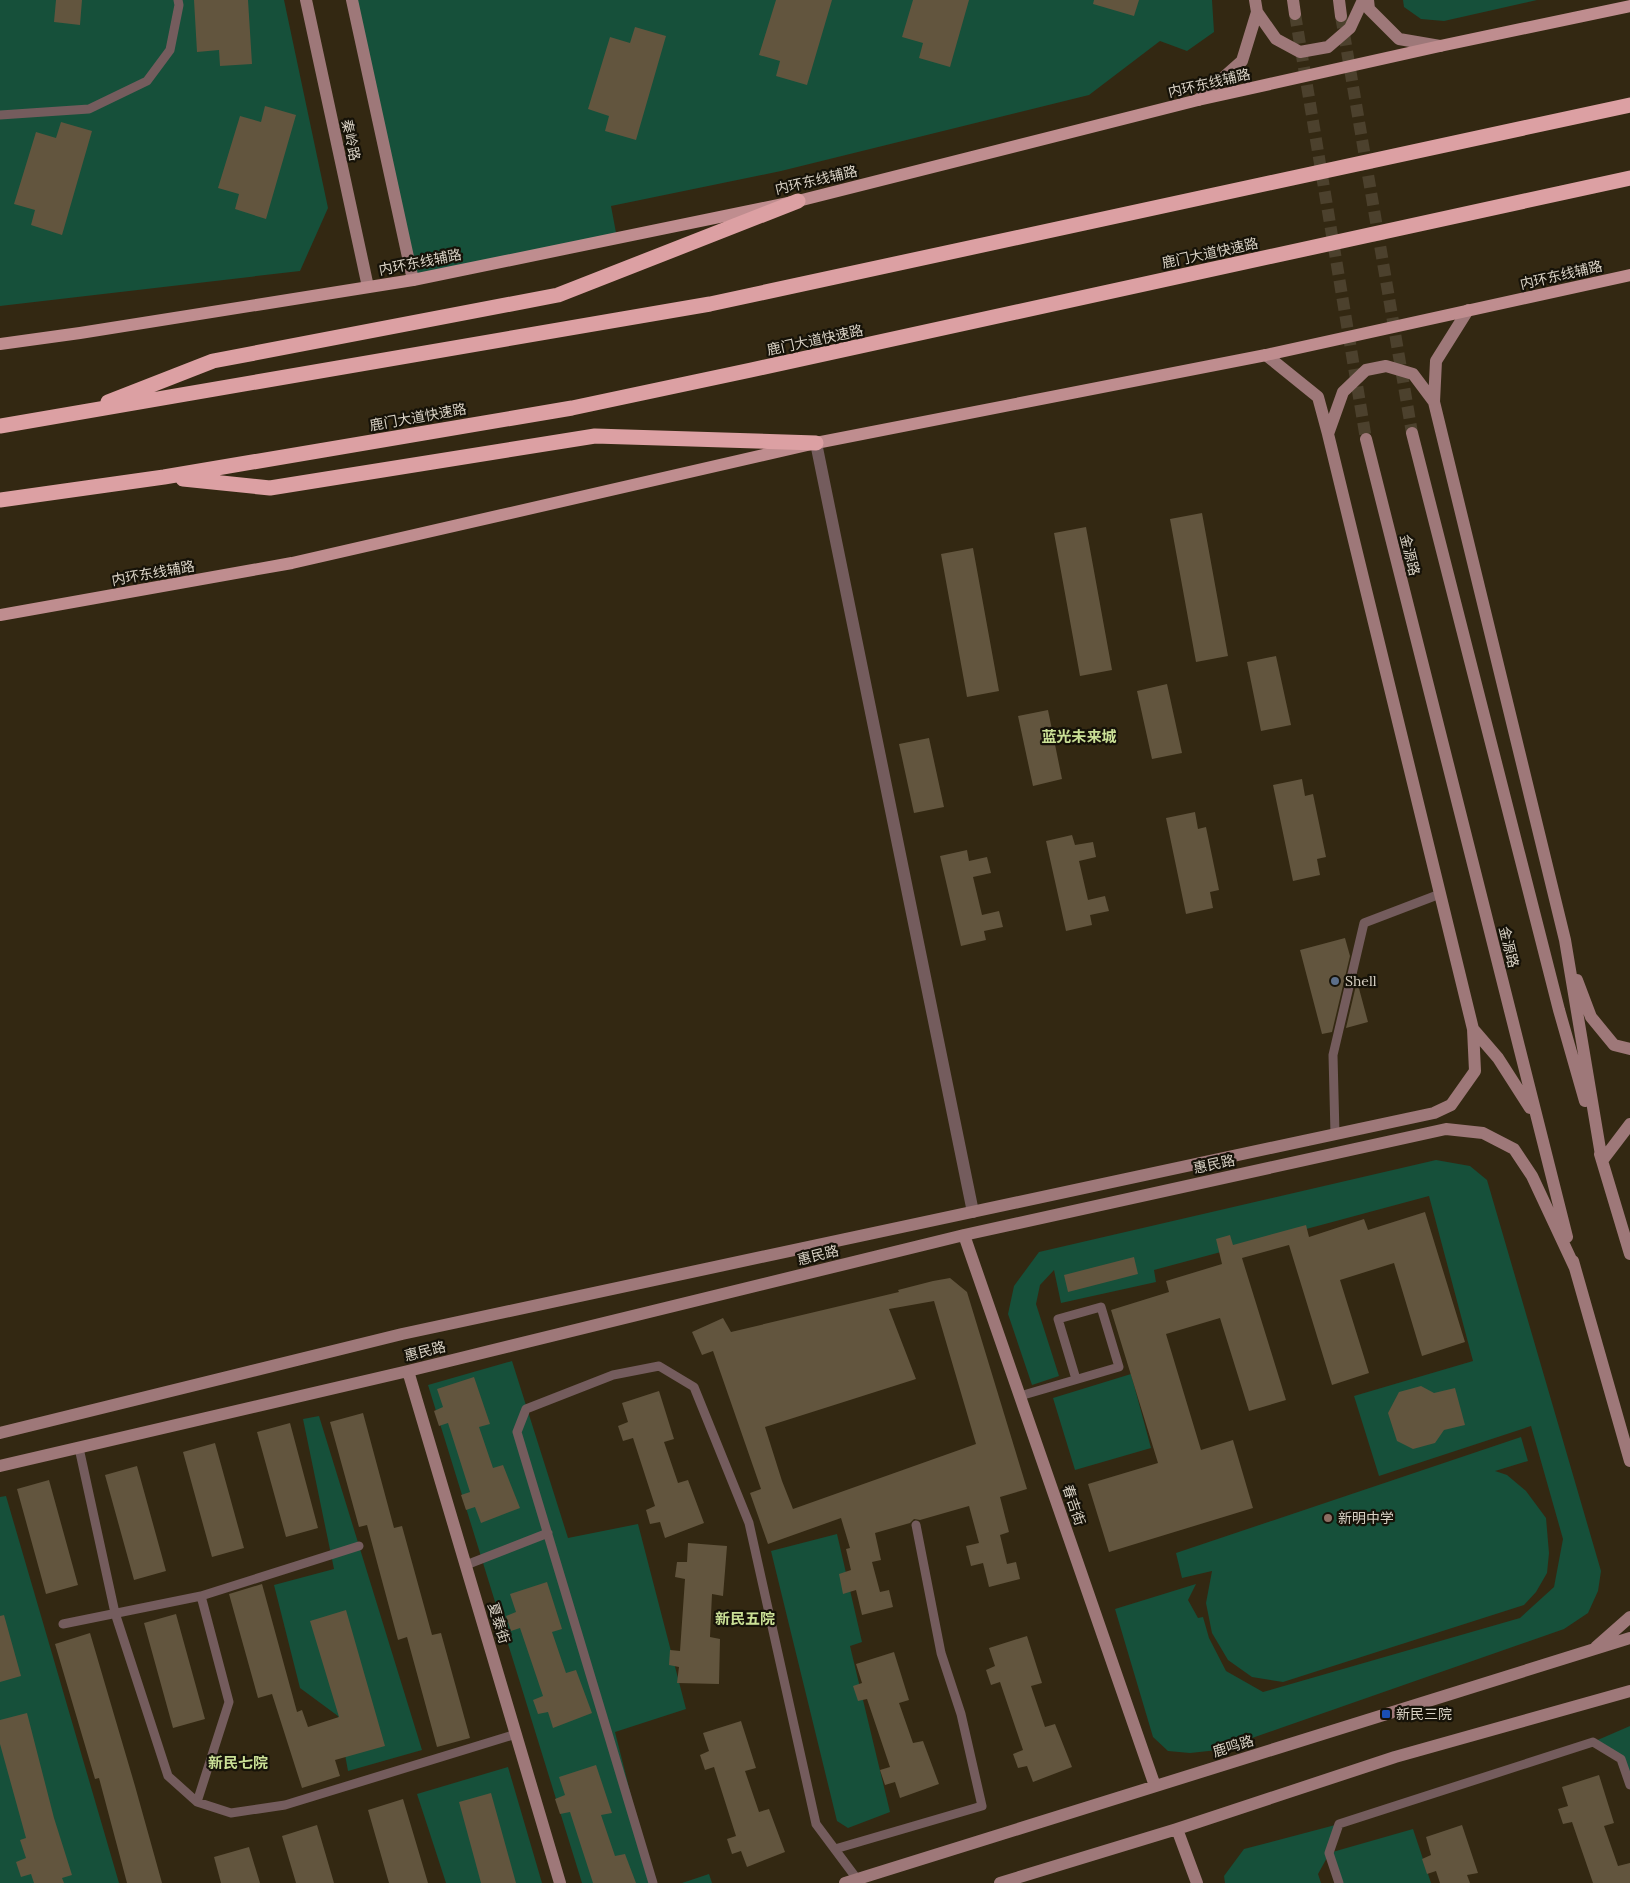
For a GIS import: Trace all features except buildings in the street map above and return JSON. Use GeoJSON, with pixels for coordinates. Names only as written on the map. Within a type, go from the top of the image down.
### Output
{"type":"FeatureCollection","features":[{"type":"Feature","properties":{"kind":"highway"},"geometry":{"type":"LineString","coordinates":[[0,426],[710,304],[1630,105]]}},
{"type":"Feature","properties":{"kind":"highway","name":"鹿门大道快速路"},"geometry":{"type":"LineString","coordinates":[[0,500],[164,476],[572,408],[1630,178]]}},
{"type":"Feature","properties":{"kind":"highway"},"geometry":{"type":"LineString","coordinates":[[77,414],[213,361],[558,295],[798,201]]}},
{"type":"Feature","properties":{"kind":"highway"},"geometry":{"type":"LineString","coordinates":[[164,476],[270,488],[595,436],[816,443]]}},
{"type":"Feature","properties":{"kind":"main road","name":"内环东线辅路"},"geometry":{"type":"LineString","coordinates":[[0,344],[80,334],[413,280],[798,201],[1198,100],[1630,6]]}},
{"type":"Feature","properties":{"kind":"main road","name":"内环东线辅路"},"geometry":{"type":"LineString","coordinates":[[0,615],[292,563],[816,443],[1266,355],[1630,274]]}},
{"type":"Feature","properties":{"kind":"street","name":"秦岭路"},"geometry":{"type":"LineString","coordinates":[[306,0],[368,287]]}},
{"type":"Feature","properties":{"kind":"street"},"geometry":{"type":"LineString","coordinates":[[352,0],[413,280]]}},
{"type":"Feature","properties":{"kind":"street"},"geometry":{"type":"LineString","coordinates":[[1293,0],[1295,14]]}},
{"type":"Feature","properties":{"kind":"street"},"geometry":{"type":"LineString","coordinates":[[1339,0],[1341,16]]}},
{"type":"Feature","properties":{"kind":"street"},"geometry":{"type":"LineString","coordinates":[[1256,6],[1276,39],[1300,52],[1328,47],[1350,28],[1363,0]]}},
{"type":"Feature","properties":{"kind":"street"},"geometry":{"type":"LineString","coordinates":[[1368,0],[1369,9],[1398,39],[1440,46]]}},
{"type":"Feature","properties":{"kind":"street"},"geometry":{"type":"LineString","coordinates":[[1198,100],[1242,61],[1256,6]]}},
{"type":"Feature","properties":{"kind":"street"},"geometry":{"type":"LineString","coordinates":[[1468,310],[1436,361],[1434,402],[1567,952],[1602,1161]]}},
{"type":"Feature","properties":{"kind":"street","name":"惠民路"},"geometry":{"type":"LineString","coordinates":[[0,1433],[402,1334],[1334,1134],[1434,1112],[1451,1105],[1475,1071],[1473,1029],[1328,434],[1318,397],[1266,355]]}},
{"type":"Feature","properties":{"kind":"street"},"geometry":{"type":"LineString","coordinates":[[1328,434],[1343,392],[1366,370],[1386,366],[1413,374],[1434,402]]}},
{"type":"Feature","properties":{"kind":"street"},"geometry":{"type":"LineString","coordinates":[[1412,432],[1559,1010],[1630,1254]]}},
{"type":"Feature","properties":{"kind":"street","name":"金源路"},"geometry":{"type":"LineString","coordinates":[[1366,439],[1536,1119],[1575,1268],[1630,1461]]}},
{"type":"Feature","properties":{"kind":"street"},"geometry":{"type":"LineString","coordinates":[[816,443],[973,1212]]}},
{"type":"Feature","properties":{"kind":"street"},"geometry":{"type":"LineString","coordinates":[[1567,952],[1591,1016],[1614,1045],[1630,1049]]}},
{"type":"Feature","properties":{"kind":"street"},"geometry":{"type":"LineString","coordinates":[[1473,1029],[1498,1058],[1536,1119]]}},
{"type":"Feature","properties":{"kind":"street"},"geometry":{"type":"LineString","coordinates":[[1602,1161],[1630,1124]]}},
{"type":"Feature","properties":{"kind":"street","name":"惠民路"},"geometry":{"type":"LineString","coordinates":[[0,1466],[408,1371],[964,1234],[1446,1129],[1483,1133],[1514,1149],[1532,1176],[1575,1268]]}},
{"type":"Feature","properties":{"kind":"street","name":"春吉街"},"geometry":{"type":"LineString","coordinates":[[964,1234],[1155,1786]]}},
{"type":"Feature","properties":{"kind":"street","name":"夏泰街"},"geometry":{"type":"LineString","coordinates":[[408,1371],[560,1883]]}},
{"type":"Feature","properties":{"kind":"street"},"geometry":{"type":"LineString","coordinates":[[1592,1650],[1630,1617]]}},
{"type":"Feature","properties":{"kind":"street","name":"鹿鸣路"},"geometry":{"type":"LineString","coordinates":[[851,1881],[1630,1638]]}},
{"type":"Feature","properties":{"kind":"street"},"geometry":{"type":"LineString","coordinates":[[1000,1883],[1177,1829],[1395,1757],[1630,1691]]}},
{"type":"Feature","properties":{"kind":"street"},"geometry":{"type":"LineString","coordinates":[[1607,1698],[1630,1698]]}},
{"type":"Feature","properties":{"kind":"street"},"geometry":{"type":"LineString","coordinates":[[1177,1829],[1197,1883]]}},
{"type":"Feature","properties":{"kind":"lane"},"geometry":{"type":"LineString","coordinates":[[0,115],[89,108],[147,81],[170,50],[179,5],[178,0]]}},
{"type":"Feature","properties":{"kind":"lane"},"geometry":{"type":"LineString","coordinates":[[1334,1134],[1333,1055],[1364,923],[1440,894]]}},
{"type":"Feature","properties":{"kind":"lane"},"geometry":{"type":"LineString","coordinates":[[1020,1396],[1119,1367],[1101,1307],[1058,1319],[1076,1379]]}},
{"type":"Feature","properties":{"kind":"lane"},"geometry":{"type":"LineString","coordinates":[[652,1883],[517,1432],[526,1409],[613,1375],[659,1366],[694,1387],[749,1523],[816,1824],[835,1849],[851,1881]]}},
{"type":"Feature","properties":{"kind":"lane"},"geometry":{"type":"LineString","coordinates":[[79,1448],[115,1613],[168,1776],[197,1802],[231,1813],[285,1805],[516,1734]]}},
{"type":"Feature","properties":{"kind":"lane"},"geometry":{"type":"LineString","coordinates":[[835,1849],[982,1806],[960,1714],[941,1653],[916,1525]]}},
{"type":"Feature","properties":{"kind":"lane"},"geometry":{"type":"LineString","coordinates":[[466,1566],[548,1533]]}},
{"type":"Feature","properties":{"kind":"lane"},"geometry":{"type":"LineString","coordinates":[[63,1624],[201,1596],[359,1546]]}},
{"type":"Feature","properties":{"kind":"lane"},"geometry":{"type":"LineString","coordinates":[[197,1802],[229,1702],[201,1596]]}},
{"type":"Feature","properties":{"kind":"lane"},"geometry":{"type":"LineString","coordinates":[[1339,1883],[1329,1853],[1338,1824],[1593,1742],[1621,1759],[1630,1785]]}},
{"type":"Feature","properties":{"kind":"green space"},"geometry":{"type":"Polygon","coordinates":[[[0,0],[284,0],[328,208],[300,271],[0,306],[0,0]]]}},
{"type":"Feature","properties":{"kind":"green space"},"geometry":{"type":"Polygon","coordinates":[[[352,0],[1212,0],[1214,32],[1187,51],[1160,41],[1089,95],[781,171],[611,206],[617,238],[413,280],[352,0]]]}},
{"type":"Feature","properties":{"kind":"green space"},"geometry":{"type":"Polygon","coordinates":[[[1403,0],[1537,0],[1444,21],[1421,19],[1404,7],[1403,0]]]}},
{"type":"Feature","properties":{"kind":"green space"},"geometry":{"type":"Polygon","coordinates":[[[1436,1160],[1470,1166],[1487,1180],[1601,1571],[1598,1591],[1588,1613],[1564,1629],[1218,1750],[1190,1753],[1168,1751],[1153,1737],[1115,1609],[1196,1584],[1188,1600],[1198,1618],[1203,1617],[1209,1638],[1226,1671],[1263,1692],[1520,1618],[1554,1587],[1563,1539],[1531,1426],[1379,1476],[1354,1396],[1473,1361],[1429,1196],[1154,1270],[1156,1282],[1061,1303],[1054,1270],[1040,1285],[1036,1304],[1059,1376],[1032,1385],[1008,1314],[1014,1286],[1039,1252],[1436,1160]]]}},
{"type":"Feature","properties":{"kind":"green space"},"geometry":{"type":"Polygon","coordinates":[[[512,1361],[568,1538],[638,1524],[686,1709],[615,1732],[653,1883],[582,1883],[428,1385],[512,1361]]]}},
{"type":"Feature","properties":{"kind":"green space"},"geometry":{"type":"Polygon","coordinates":[[[1131,1374],[1151,1448],[1075,1470],[1053,1398],[1131,1374]]]}},
{"type":"Feature","properties":{"kind":"green space"},"geometry":{"type":"Polygon","coordinates":[[[319,1416],[422,1750],[348,1771],[338,1716],[300,1688],[274,1585],[334,1569],[303,1419],[319,1416]]]}},
{"type":"Feature","properties":{"kind":"green space"},"geometry":{"type":"Polygon","coordinates":[[[1521,1437],[1528,1461],[1495,1471],[1507,1475],[1526,1491],[1546,1518],[1549,1553],[1547,1573],[1536,1592],[1524,1605],[1283,1682],[1252,1677],[1228,1660],[1212,1633],[1206,1603],[1212,1571],[1182,1578],[1176,1553],[1521,1437]]]}},
{"type":"Feature","properties":{"kind":"green space"},"geometry":{"type":"Polygon","coordinates":[[[6,1496],[119,1883],[0,1883],[0,1497],[6,1496]]]}},
{"type":"Feature","properties":{"kind":"green space"},"geometry":{"type":"Polygon","coordinates":[[[837,1534],[862,1642],[850,1646],[890,1812],[848,1828],[837,1821],[771,1551],[837,1534]]]}},
{"type":"Feature","properties":{"kind":"green space"},"geometry":{"type":"Polygon","coordinates":[[[1630,1726],[1630,1785],[1621,1759],[1593,1742],[1630,1726]]]}},
{"type":"Feature","properties":{"kind":"green space"},"geometry":{"type":"Polygon","coordinates":[[[508,1767],[542,1883],[446,1883],[417,1794],[508,1767]]]}},
{"type":"Feature","properties":{"kind":"green space"},"geometry":{"type":"Polygon","coordinates":[[[1339,1824],[1329,1853],[1413,1829],[1431,1883],[1339,1883],[1329,1854],[1318,1874],[1321,1883],[1225,1883],[1224,1876],[1244,1849],[1339,1824]]]}},
{"type":"Feature","properties":{"kind":"green space"},"geometry":{"type":"Polygon","coordinates":[[[709,1874],[712,1883],[682,1883],[709,1874]]]}},
{"type":"Feature","properties":{"kind":"tunnel"},"geometry":{"type":"LineString","coordinates":[[1295,14],[1366,439]]}},
{"type":"Feature","properties":{"kind":"tunnel"},"geometry":{"type":"LineString","coordinates":[[1341,16],[1412,433]]}},
{"type":"Feature","properties":{"kind":"place","name":"Shell"},"geometry":{"type":"Point","coordinates":[1335,981]}},
{"type":"Feature","properties":{"kind":"place","name":"新明中学"},"geometry":{"type":"Point","coordinates":[1328,1518]}},
{"type":"Feature","properties":{"kind":"place","name":"新民三院"},"geometry":{"type":"Point","coordinates":[1386,1714]}},
{"type":"Feature","properties":{"kind":"district","name":"蓝光未来城"},"geometry":{"type":"Point","coordinates":[1079,736]}},
{"type":"Feature","properties":{"kind":"district","name":"新民五院"},"geometry":{"type":"Point","coordinates":[745,1618]}},
{"type":"Feature","properties":{"kind":"district","name":"新民七院"},"geometry":{"type":"Point","coordinates":[238,1762]}}]}
